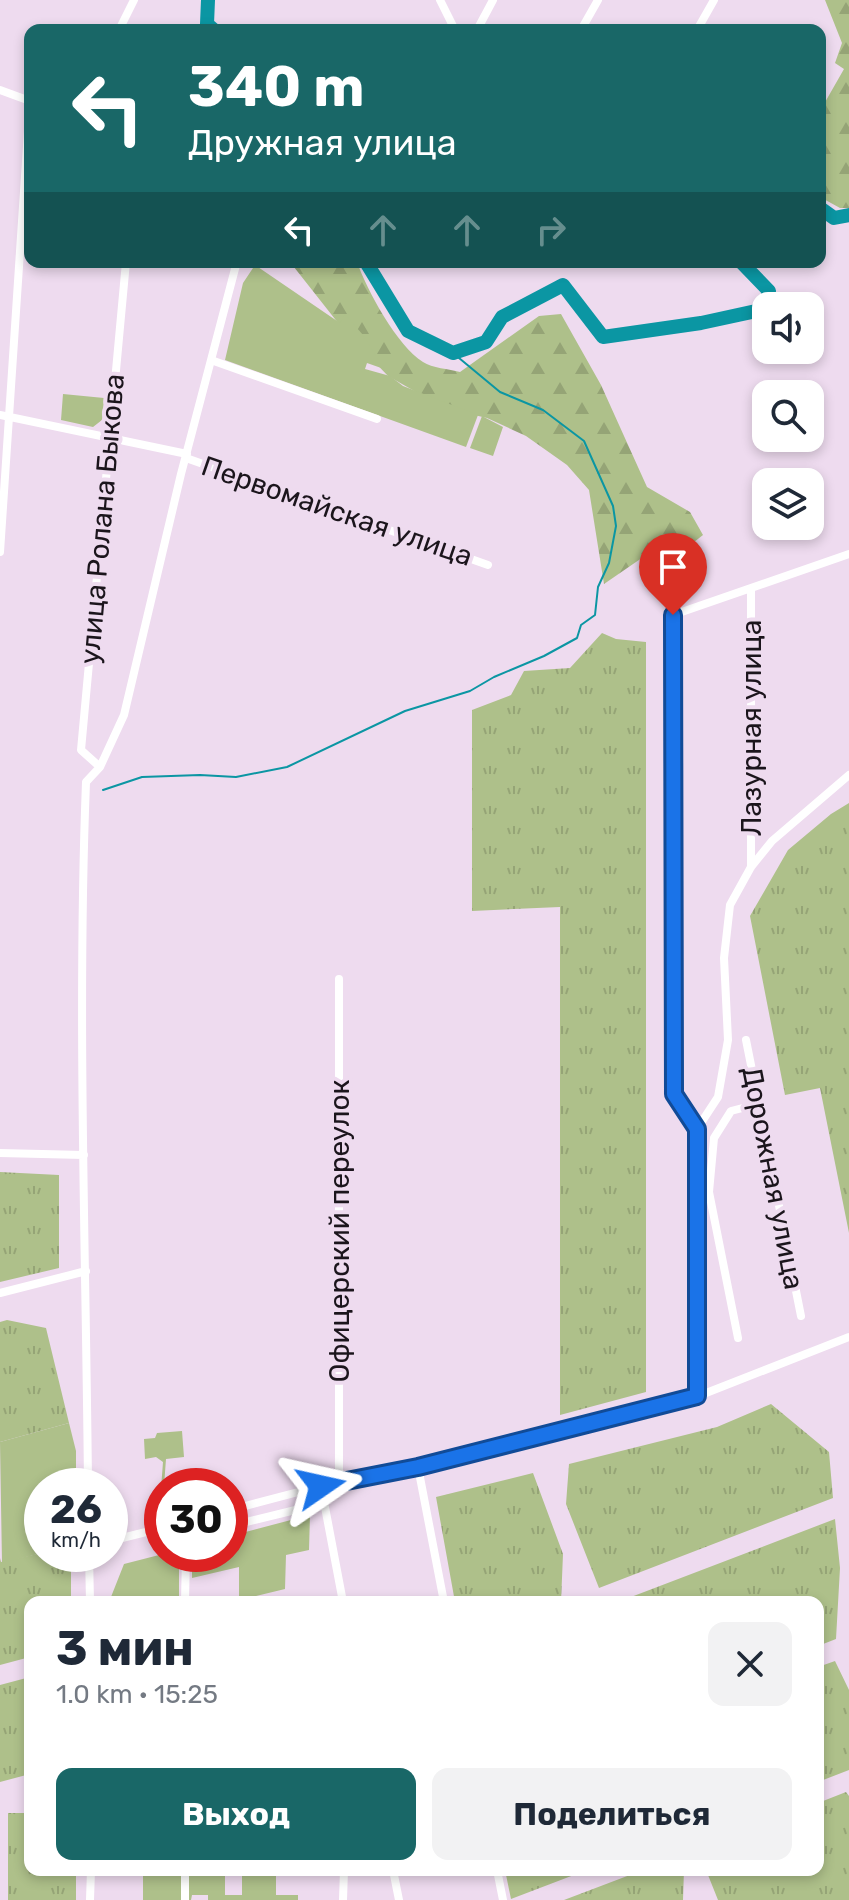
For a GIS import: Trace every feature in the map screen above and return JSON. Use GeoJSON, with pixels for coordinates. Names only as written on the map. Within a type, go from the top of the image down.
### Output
{"type":"FeatureCollection","features":[{"type":"Feature","properties":{"kind":"street"},"geometry":{"type":"LineString","coordinates":[[122,24],[134,0]]}},
{"type":"Feature","properties":{"kind":"street"},"geometry":{"type":"LineString","coordinates":[[440,0],[452,24]]}},
{"type":"Feature","properties":{"kind":"street"},"geometry":{"type":"LineString","coordinates":[[480,24],[493,0]]}},
{"type":"Feature","properties":{"kind":"street"},"geometry":{"type":"LineString","coordinates":[[584,24],[598,0]]}},
{"type":"Feature","properties":{"kind":"street"},"geometry":{"type":"LineString","coordinates":[[700,24],[714,0]]}},
{"type":"Feature","properties":{"kind":"street"},"geometry":{"type":"LineString","coordinates":[[0,90],[24,99]]}},
{"type":"Feature","properties":{"kind":"street"},"geometry":{"type":"LineString","coordinates":[[0,552],[4,415],[24,173]]}},
{"type":"Feature","properties":{"kind":"street","name":"улица Ролана Быкова"},"geometry":{"type":"LineString","coordinates":[[100,767],[81,750],[125,268]]}},
{"type":"Feature","properties":{"kind":"street"},"geometry":{"type":"LineString","coordinates":[[88,1468],[82,990],[86,782],[100,767],[124,715],[235,268]]}},
{"type":"Feature","properties":{"kind":"street"},"geometry":{"type":"LineString","coordinates":[[211,360],[377,419]]}},
{"type":"Feature","properties":{"kind":"street","name":"Первомайская улица"},"geometry":{"type":"LineString","coordinates":[[4,415],[186,456],[488,565]]}},
{"type":"Feature","properties":{"kind":"street"},"geometry":{"type":"LineString","coordinates":[[697,1129],[674,1094],[673,615],[849,554]]}},
{"type":"Feature","properties":{"kind":"street","name":"Лазурная улица"},"geometry":{"type":"LineString","coordinates":[[751,589],[751,867]]}},
{"type":"Feature","properties":{"kind":"street"},"geometry":{"type":"LineString","coordinates":[[697,1396],[697,1129],[718,1097],[728,1040],[724,958],[730,905],[751,867],[772,841],[849,775]]}},
{"type":"Feature","properties":{"kind":"street","name":"Офицерский переулок"},"geometry":{"type":"LineString","coordinates":[[339,979],[339,1482]]}},
{"type":"Feature","properties":{"kind":"street","name":"Дорожная улица"},"geometry":{"type":"LineString","coordinates":[[746,1040],[801,1316]]}},
{"type":"Feature","properties":{"kind":"street"},"geometry":{"type":"LineString","coordinates":[[738,1338],[709,1192],[714,1138],[731,1111],[758,1104]]}},
{"type":"Feature","properties":{"kind":"street"},"geometry":{"type":"LineString","coordinates":[[0,1153],[84,1155]]}},
{"type":"Feature","properties":{"kind":"street"},"geometry":{"type":"LineString","coordinates":[[697,1192],[709,1192]]}},
{"type":"Feature","properties":{"kind":"street"},"geometry":{"type":"LineString","coordinates":[[0,1293],[86,1271]]}},
{"type":"Feature","properties":{"kind":"street"},"geometry":{"type":"LineString","coordinates":[[248,1505],[321,1486],[418,1467],[697,1396],[849,1337]]}},
{"type":"Feature","properties":{"kind":"street"},"geometry":{"type":"LineString","coordinates":[[418,1467],[443,1596]]}},
{"type":"Feature","properties":{"kind":"street"},"geometry":{"type":"LineString","coordinates":[[321,1486],[342,1596]]}},
{"type":"Feature","properties":{"kind":"street"},"geometry":{"type":"LineString","coordinates":[[248,1522],[324,1503]]}},
{"type":"Feature","properties":{"kind":"street"},"geometry":{"type":"LineString","coordinates":[[89,1572],[90,1596]]}},
{"type":"Feature","properties":{"kind":"street"},"geometry":{"type":"LineString","coordinates":[[185,1596],[186,1572]]}},
{"type":"Feature","properties":{"kind":"street"},"geometry":{"type":"LineString","coordinates":[[90,1900],[91,1876]]}},
{"type":"Feature","properties":{"kind":"street"},"geometry":{"type":"LineString","coordinates":[[185,1876],[185,1900]]}},
{"type":"Feature","properties":{"kind":"street"},"geometry":{"type":"LineString","coordinates":[[343,1900],[344,1876]]}},
{"type":"Feature","properties":{"kind":"street"},"geometry":{"type":"LineString","coordinates":[[394,1876],[399,1900]]}},
{"type":"Feature","properties":{"kind":"street"},"geometry":{"type":"LineString","coordinates":[[498,1876],[503,1900]]}},
{"type":"Feature","properties":{"kind":"green space"},"geometry":{"type":"Polygon","coordinates":[[[825,0],[849,0],[849,208],[840,208],[826,200],[826,100],[844,69],[835,63],[842,43],[825,0]]]}},
{"type":"Feature","properties":{"kind":"green space"},"geometry":{"type":"Polygon","coordinates":[[[253,268],[259,268],[340,323],[345,314],[363,335],[384,369],[367,363],[365,369],[390,376],[403,386],[478,415],[466,447],[225,360],[243,283],[253,268]]]}},
{"type":"Feature","properties":{"kind":"green space"},"geometry":{"type":"Polygon","coordinates":[[[295,268],[360,268],[384,316],[403,344],[431,366],[460,372],[539,316],[561,314],[601,385],[647,487],[690,512],[703,535],[684,550],[652,551],[604,584],[589,490],[567,465],[526,436],[487,418],[444,408],[388,376],[342,328],[295,268]]]}},
{"type":"Feature","properties":{"kind":"green space"},"geometry":{"type":"Polygon","coordinates":[[[63,394],[104,398],[102,420],[93,427],[61,420],[63,394]]]}},
{"type":"Feature","properties":{"kind":"green space"},"geometry":{"type":"Polygon","coordinates":[[[482,416],[503,427],[493,456],[470,448],[482,416]]]}},
{"type":"Feature","properties":{"kind":"green space"},"geometry":{"type":"Polygon","coordinates":[[[602,633],[616,639],[646,642],[646,1392],[560,1415],[560,907],[472,911],[472,710],[511,695],[524,671],[570,668],[602,633]]]}},
{"type":"Feature","properties":{"kind":"green space"},"geometry":{"type":"Polygon","coordinates":[[[849,803],[849,1233],[820,1088],[785,1095],[750,916],[788,850],[849,803]]]}},
{"type":"Feature","properties":{"kind":"green space"},"geometry":{"type":"Polygon","coordinates":[[[0,1172],[59,1175],[59,1268],[0,1282],[0,1172]]]}},
{"type":"Feature","properties":{"kind":"green space"},"geometry":{"type":"Polygon","coordinates":[[[7,1320],[46,1328],[69,1423],[0,1442],[0,1322],[7,1320]]]}},
{"type":"Feature","properties":{"kind":"green space"},"geometry":{"type":"Polygon","coordinates":[[[771,1404],[829,1452],[833,1498],[599,1588],[566,1504],[569,1464],[717,1427],[771,1404]]]}},
{"type":"Feature","properties":{"kind":"green space"},"geometry":{"type":"Polygon","coordinates":[[[69,1423],[76,1451],[76,1468],[24,1468],[24,1558],[2,1563],[0,1442],[69,1423]]]}},
{"type":"Feature","properties":{"kind":"green space"},"geometry":{"type":"Polygon","coordinates":[[[182,1431],[184,1457],[166,1459],[165,1468],[156,1457],[145,1459],[144,1439],[155,1438],[157,1433],[182,1431]]]}},
{"type":"Feature","properties":{"kind":"green space"},"geometry":{"type":"Polygon","coordinates":[[[533,1473],[563,1554],[561,1596],[454,1596],[436,1497],[533,1473]]]}},
{"type":"Feature","properties":{"kind":"green space"},"geometry":{"type":"Polygon","coordinates":[[[310,1515],[309,1550],[286,1555],[285,1589],[256,1596],[239,1596],[239,1572],[248,1572],[248,1531],[310,1515]]]}},
{"type":"Feature","properties":{"kind":"green space"},"geometry":{"type":"Polygon","coordinates":[[[835,1519],[840,1568],[836,1639],[824,1644],[824,1596],[634,1596],[835,1519]]]}},
{"type":"Feature","properties":{"kind":"green space"},"geometry":{"type":"Polygon","coordinates":[[[24,1557],[24,1572],[71,1572],[71,1596],[24,1596],[24,1659],[0,1665],[0,1558],[1,1562],[24,1557]]]}},
{"type":"Feature","properties":{"kind":"green space"},"geometry":{"type":"Polygon","coordinates":[[[144,1559],[144,1572],[179,1572],[179,1596],[111,1596],[121,1572],[128,1572],[128,1563],[144,1559]]]}},
{"type":"Feature","properties":{"kind":"green space"},"geometry":{"type":"Polygon","coordinates":[[[192,1572],[218,1572],[192,1578],[192,1572]]]}},
{"type":"Feature","properties":{"kind":"green space"},"geometry":{"type":"Polygon","coordinates":[[[835,1661],[849,1690],[849,1770],[824,1780],[824,1665],[835,1661]]]}},
{"type":"Feature","properties":{"kind":"green space"},"geometry":{"type":"Polygon","coordinates":[[[24,1679],[24,1776],[0,1782],[0,1685],[24,1679]]]}},
{"type":"Feature","properties":{"kind":"green space"},"geometry":{"type":"Polygon","coordinates":[[[846,1792],[849,1796],[849,1900],[718,1900],[708,1876],[824,1876],[824,1801],[846,1792]]]}},
{"type":"Feature","properties":{"kind":"green space"},"geometry":{"type":"Polygon","coordinates":[[[8,1813],[24,1813],[24,1876],[76,1876],[76,1900],[8,1900],[8,1813]]]}},
{"type":"Feature","properties":{"kind":"green space"},"geometry":{"type":"Polygon","coordinates":[[[143,1876],[225,1876],[225,1895],[242,1895],[242,1876],[276,1876],[276,1895],[298,1895],[298,1900],[208,1900],[208,1895],[192,1895],[191,1900],[143,1900],[143,1876]]]}},
{"type":"Feature","properties":{"kind":"green space"},"geometry":{"type":"Polygon","coordinates":[[[506,1876],[571,1876],[511,1899],[506,1876]]]}},
{"type":"Feature","properties":{"kind":"green space"},"geometry":{"type":"Polygon","coordinates":[[[627,1876],[684,1876],[683,1900],[564,1900],[627,1876]]]}},
{"type":"Feature","properties":{"kind":"waterway"},"geometry":{"type":"LineString","coordinates":[[207,24],[208,0]]}},
{"type":"Feature","properties":{"kind":"waterway"},"geometry":{"type":"LineString","coordinates":[[826,212],[834,218],[849,215]]}},
{"type":"Feature","properties":{"kind":"waterway"},"geometry":{"type":"LineString","coordinates":[[370,268],[408,331],[453,353],[486,342],[502,317],[563,285],[603,337],[701,323],[765,309],[769,291],[747,268]]}},
{"type":"Feature","properties":{"kind":"waterway"},"geometry":{"type":"LineString","coordinates":[[103,790],[142,777],[236,777],[287,767],[405,711],[470,691],[577,638],[581,625],[595,615],[598,587],[609,563],[616,526],[613,506],[584,441],[543,410],[500,392],[453,353]]}},
{"type":"Feature","properties":{"kind":"route"},"geometry":{"type":"LineString","coordinates":[[321,1486],[418,1467],[697,1396],[697,1129],[674,1094],[673,615]]}}]}
